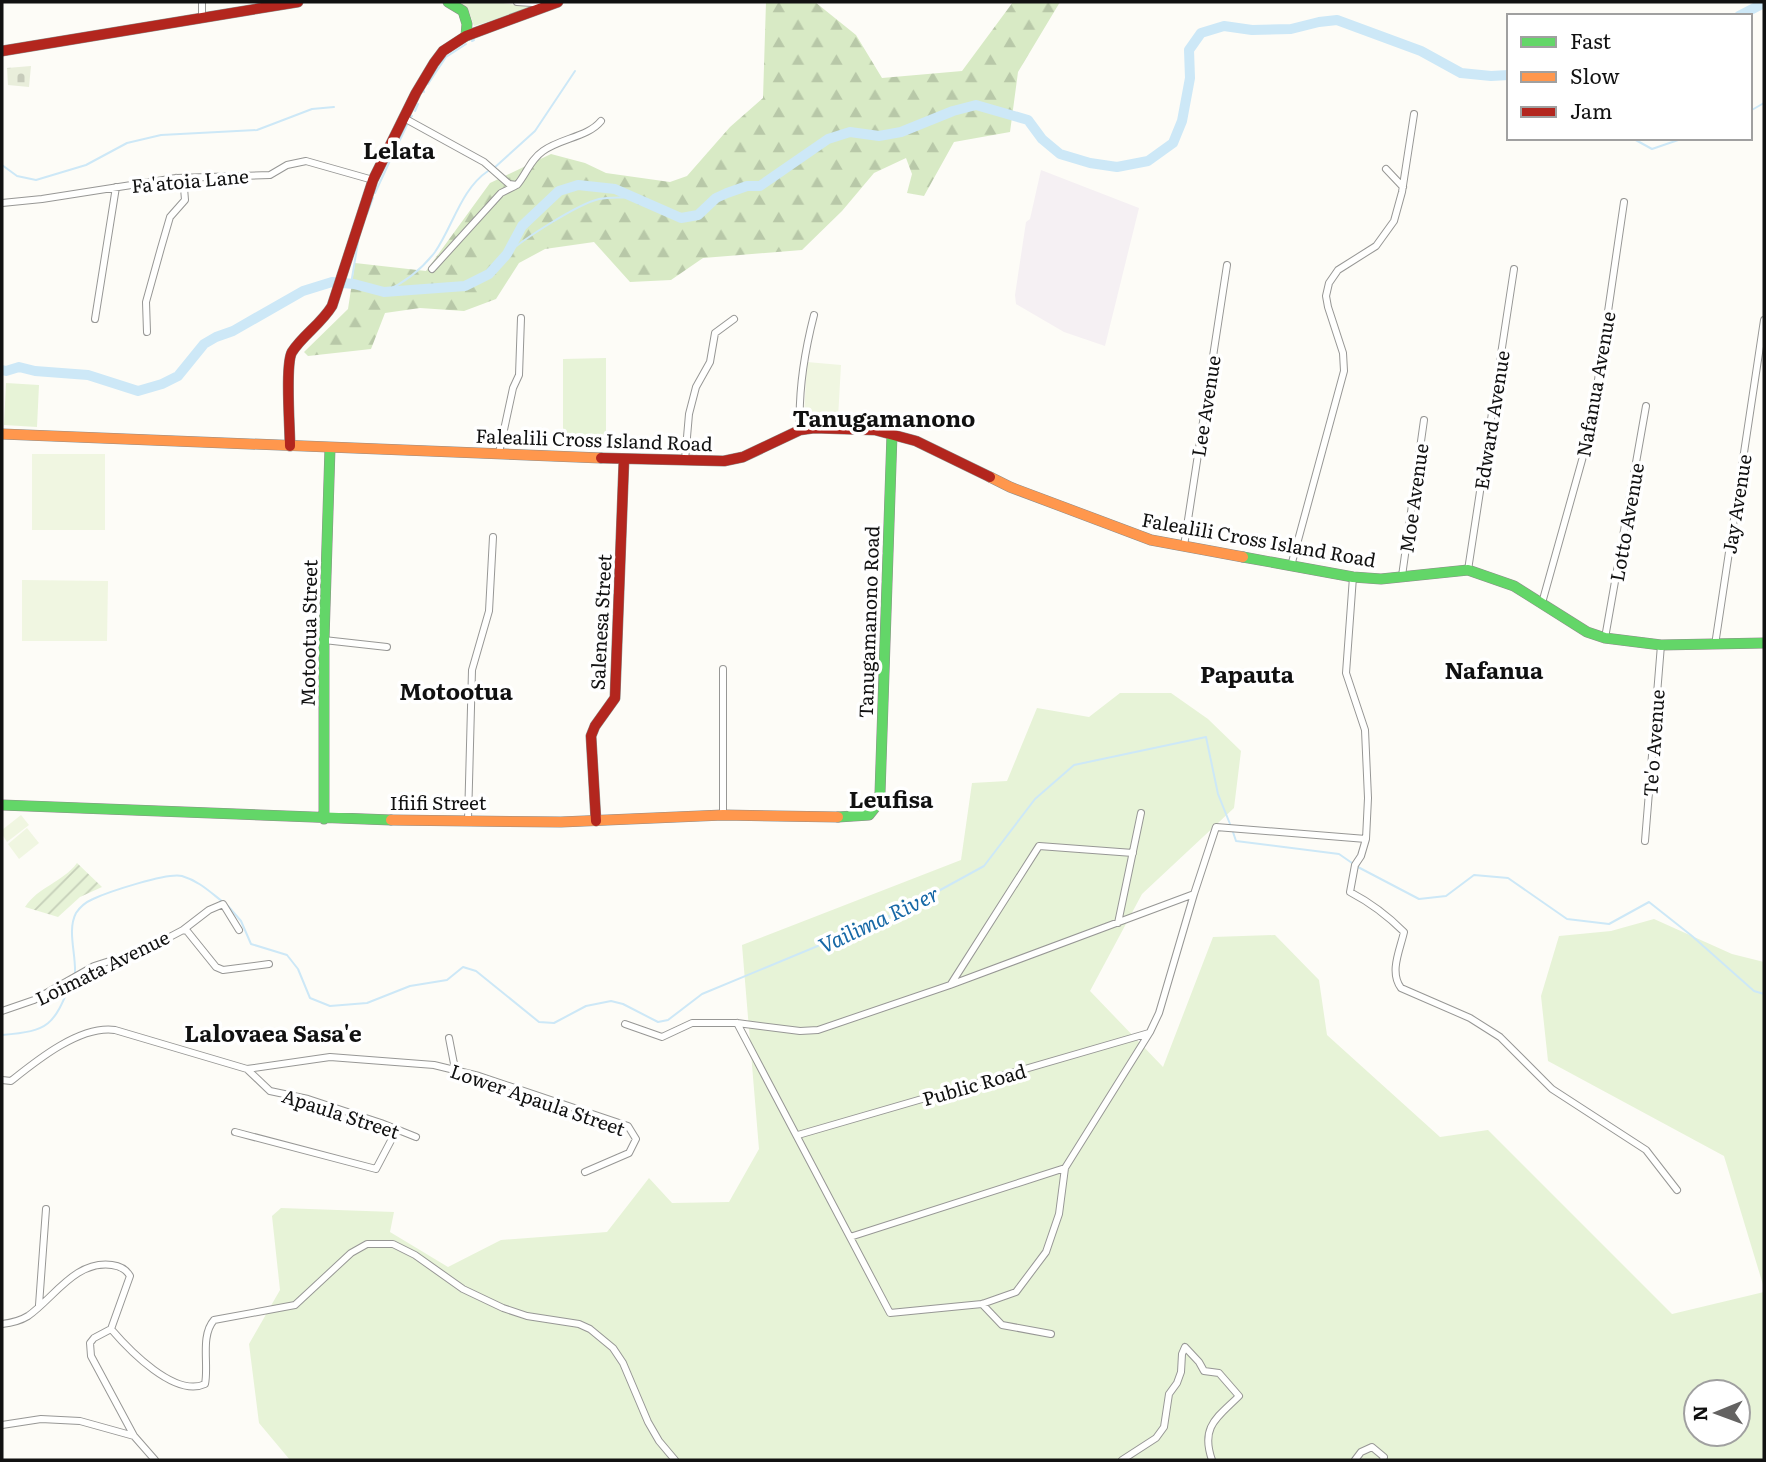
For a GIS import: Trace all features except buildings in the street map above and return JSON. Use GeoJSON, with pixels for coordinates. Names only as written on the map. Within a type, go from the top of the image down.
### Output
{"type":"FeatureCollection","features":[{"type":"Feature","properties":{"kind":"main road"},"geometry":{"type":"LineString","coordinates":[[2,51],[298,2]]}},
{"type":"Feature","properties":{"kind":"main road"},"geometry":{"type":"LineString","coordinates":[[448,2],[463,11],[467,24],[466,36]]}},
{"type":"Feature","properties":{"kind":"main road"},"geometry":{"type":"LineString","coordinates":[[290,446],[289,358],[301,340],[327,316],[373,180],[434,63],[443,51],[466,36],[552,3]]}},
{"type":"Feature","properties":{"kind":"main road","name":"Falealili Cross Island Road"},"geometry":{"type":"LineString","coordinates":[[2,434],[724,461],[735,459],[800,430],[858,428],[916,441],[1010,487],[1151,540],[1353,577],[1381,579],[1468,570],[1514,586],[1587,632],[1605,638],[1661,645],[1764,643]]}},
{"type":"Feature","properties":{"kind":"main road","name":"Tanugamanono Road"},"geometry":{"type":"LineString","coordinates":[[873,811],[880,793],[892,434]]}},
{"type":"Feature","properties":{"kind":"main road","name":"Motootua Street"},"geometry":{"type":"LineString","coordinates":[[324,819],[324,640],[330,448]]}},
{"type":"Feature","properties":{"kind":"main road","name":"Salenesa Street"},"geometry":{"type":"LineString","coordinates":[[596,821],[591,736],[615,698],[624,459]]}},
{"type":"Feature","properties":{"kind":"main road","name":"Ifiifi Street"},"geometry":{"type":"LineString","coordinates":[[2,805],[324,819],[596,821],[723,816],[851,817],[873,811]]}},
{"type":"Feature","properties":{"kind":"street"},"geometry":{"type":"LineString","coordinates":[[202,2],[202,19]]}},
{"type":"Feature","properties":{"kind":"street"},"geometry":{"type":"LineString","coordinates":[[517,2],[552,3]]}},
{"type":"Feature","properties":{"kind":"street"},"geometry":{"type":"LineString","coordinates":[[1291,566],[1344,371],[1343,353],[1326,296],[1329,283],[1338,270],[1376,246],[1392,225],[1403,187],[1413,114]]}},
{"type":"Feature","properties":{"kind":"street"},"geometry":{"type":"LineString","coordinates":[[404,118],[484,162],[509,184],[517,185]]}},
{"type":"Feature","properties":{"kind":"street"},"geometry":{"type":"LineString","coordinates":[[432,269],[501,192],[517,185],[533,158],[564,140],[594,129],[601,121]]}},
{"type":"Feature","properties":{"kind":"street","name":"Fa'atoia Lane"},"geometry":{"type":"LineString","coordinates":[[2,203],[176,178],[270,174],[287,165],[306,161],[373,180]]}},
{"type":"Feature","properties":{"kind":"street"},"geometry":{"type":"LineString","coordinates":[[1386,169],[1403,187]]}},
{"type":"Feature","properties":{"kind":"street"},"geometry":{"type":"LineString","coordinates":[[147,332],[146,302],[161,248],[170,217],[185,200],[184,188],[176,178]]}},
{"type":"Feature","properties":{"kind":"street"},"geometry":{"type":"LineString","coordinates":[[95,319],[116,187]]}},
{"type":"Feature","properties":{"kind":"street","name":"Nafanua Avenue"},"geometry":{"type":"LineString","coordinates":[[1542,603],[1591,428],[1625,202]]}},
{"type":"Feature","properties":{"kind":"street","name":"Lee Avenue"},"geometry":{"type":"LineString","coordinates":[[1184,546],[1227,265]]}},
{"type":"Feature","properties":{"kind":"street","name":"Edward Avenue"},"geometry":{"type":"LineString","coordinates":[[1468,570],[1514,269]]}},
{"type":"Feature","properties":{"kind":"street"},"geometry":{"type":"LineString","coordinates":[[800,430],[799,404],[803,360],[814,315]]}},
{"type":"Feature","properties":{"kind":"street"},"geometry":{"type":"LineString","coordinates":[[499,453],[513,388],[519,375],[521,318]]}},
{"type":"Feature","properties":{"kind":"street"},"geometry":{"type":"LineString","coordinates":[[685,460],[696,387],[710,362],[715,333],[734,319]]}},
{"type":"Feature","properties":{"kind":"street","name":"Jay Avenue"},"geometry":{"type":"LineString","coordinates":[[1715,645],[1764,320]]}},
{"type":"Feature","properties":{"kind":"street","name":"Lotto Avenue"},"geometry":{"type":"LineString","coordinates":[[1605,638],[1646,406]]}},
{"type":"Feature","properties":{"kind":"street","name":"Moe Avenue"},"geometry":{"type":"LineString","coordinates":[[1402,576],[1424,420]]}},
{"type":"Feature","properties":{"kind":"street"},"geometry":{"type":"LineString","coordinates":[[468,820],[472,670],[489,611],[493,537]]}},
{"type":"Feature","properties":{"kind":"street"},"geometry":{"type":"LineString","coordinates":[[1353,577],[1346,673],[1364,730],[1368,798],[1366,839],[1362,856],[1354,865],[1350,892],[1387,915],[1404,932],[1395,968],[1395,980],[1401,988],[1470,1018],[1500,1037],[1552,1089],[1646,1150],[1678,1190]]}},
{"type":"Feature","properties":{"kind":"street"},"geometry":{"type":"LineString","coordinates":[[324,640],[387,647]]}},
{"type":"Feature","properties":{"kind":"street","name":"Te'o Avenue"},"geometry":{"type":"LineString","coordinates":[[1645,841],[1661,645]]}},
{"type":"Feature","properties":{"kind":"street"},"geometry":{"type":"LineString","coordinates":[[723,669],[723,816]]}},
{"type":"Feature","properties":{"kind":"street"},"geometry":{"type":"LineString","coordinates":[[1118,923],[1141,813]]}},
{"type":"Feature","properties":{"kind":"street"},"geometry":{"type":"LineString","coordinates":[[737,1023],[890,1313],[982,1304],[1016,1292],[1046,1252],[1059,1214],[1065,1168],[1150,1032],[1159,1013],[1216,827],[1366,839]]}},
{"type":"Feature","properties":{"kind":"street"},"geometry":{"type":"LineString","coordinates":[[950,985],[1040,846],[1133,853]]}},
{"type":"Feature","properties":{"kind":"street"},"geometry":{"type":"LineString","coordinates":[[625,1024],[662,1037],[692,1023],[737,1023],[800,1031],[818,1030],[950,985],[1194,894]]}},
{"type":"Feature","properties":{"kind":"street"},"geometry":{"type":"LineString","coordinates":[[183,929],[209,910],[223,904],[239,930]]}},
{"type":"Feature","properties":{"kind":"street","name":"Loimata Avenue"},"geometry":{"type":"LineString","coordinates":[[2,1011],[34,1000],[94,966],[147,949],[183,929],[216,967],[223,970],[269,964]]}},
{"type":"Feature","properties":{"kind":"street","name":"Apaula Street"},"geometry":{"type":"LineString","coordinates":[[2,1080],[11,1081],[55,1049],[87,1034],[107,1029],[247,1069],[270,1091],[307,1099],[416,1137]]}},
{"type":"Feature","properties":{"kind":"street","name":"Public Road"},"geometry":{"type":"LineString","coordinates":[[798,1135],[1150,1032]]}},
{"type":"Feature","properties":{"kind":"street"},"geometry":{"type":"LineString","coordinates":[[449,1038],[455,1069]]}},
{"type":"Feature","properties":{"kind":"street","name":"Lower Apaula Street"},"geometry":{"type":"LineString","coordinates":[[247,1069],[299,1060],[342,1057],[455,1069],[628,1126],[636,1139],[629,1153],[585,1172]]}},
{"type":"Feature","properties":{"kind":"street"},"geometry":{"type":"LineString","coordinates":[[235,1132],[376,1169],[396,1131]]}},
{"type":"Feature","properties":{"kind":"street"},"geometry":{"type":"LineString","coordinates":[[850,1237],[1065,1168]]}},
{"type":"Feature","properties":{"kind":"street"},"geometry":{"type":"LineString","coordinates":[[39,1305],[46,1209]]}},
{"type":"Feature","properties":{"kind":"street"},"geometry":{"type":"LineString","coordinates":[[111,1329],[130,1352],[162,1375],[188,1388],[199,1387],[205,1384],[207,1331],[214,1320],[295,1305],[360,1247],[380,1243],[393,1244],[415,1255],[463,1289],[503,1308],[527,1316],[579,1324],[599,1335],[613,1348],[623,1363],[648,1422],[675,1460]]}},
{"type":"Feature","properties":{"kind":"street"},"geometry":{"type":"LineString","coordinates":[[2,1324],[19,1321],[31,1314],[65,1282],[79,1273],[105,1265],[122,1268],[131,1276],[111,1329],[94,1338],[90,1349],[99,1373],[134,1436],[155,1460]]}},
{"type":"Feature","properties":{"kind":"street"},"geometry":{"type":"LineString","coordinates":[[982,1304],[1002,1325],[1051,1334]]}},
{"type":"Feature","properties":{"kind":"street"},"geometry":{"type":"LineString","coordinates":[[1122,1460],[1156,1438],[1164,1427],[1169,1394],[1181,1372],[1185,1347],[1204,1371],[1219,1373],[1239,1396],[1222,1409],[1212,1425],[1208,1444],[1212,1460]]}},
{"type":"Feature","properties":{"kind":"street"},"geometry":{"type":"LineString","coordinates":[[2,1425],[41,1419],[80,1421],[134,1436]]}},
{"type":"Feature","properties":{"kind":"street"},"geometry":{"type":"LineString","coordinates":[[1355,1460],[1361,1451],[1372,1447],[1384,1457],[1383,1460]]}},
{"type":"Feature","properties":{"kind":"shaded area"},"geometry":{"type":"Polygon","coordinates":[[[1041,170],[1139,208],[1105,346],[1064,332],[1016,304],[1026,222],[1030,219],[1041,170]]]}},
{"type":"Feature","properties":{"kind":"green space"},"geometry":{"type":"Polygon","coordinates":[[[459,2],[497,2],[530,9],[474,26],[469,12],[459,2]]]}},
{"type":"Feature","properties":{"kind":"green space"},"geometry":{"type":"Polygon","coordinates":[[[766,2],[815,2],[856,35],[882,78],[962,71],[1013,2],[1060,2],[1018,72],[1010,132],[954,142],[924,196],[907,193],[912,174],[906,158],[874,173],[842,211],[802,250],[703,258],[671,280],[630,282],[594,242],[545,249],[519,263],[496,299],[464,311],[420,308],[385,313],[371,349],[308,356],[304,352],[348,309],[355,263],[426,271],[490,183],[551,154],[585,163],[606,173],[670,182],[687,176],[730,127],[763,98],[766,2]]]}},
{"type":"Feature","properties":{"kind":"green space"},"geometry":{"type":"Polygon","coordinates":[[[31,66],[29,87],[8,85],[7,68],[31,66]]]}},
{"type":"Feature","properties":{"kind":"green space"},"geometry":{"type":"Polygon","coordinates":[[[606,358],[606,447],[563,447],[563,359],[606,358]]]}},
{"type":"Feature","properties":{"kind":"green space"},"geometry":{"type":"Polygon","coordinates":[[[807,362],[841,365],[838,418],[804,416],[807,362]]]}},
{"type":"Feature","properties":{"kind":"green space"},"geometry":{"type":"Polygon","coordinates":[[[6,383],[39,385],[37,427],[4,425],[6,383]]]}},
{"type":"Feature","properties":{"kind":"green space"},"geometry":{"type":"Polygon","coordinates":[[[32,454],[105,454],[105,530],[32,530],[32,454]]]}},
{"type":"Feature","properties":{"kind":"green space"},"geometry":{"type":"Polygon","coordinates":[[[22,580],[108,581],[107,641],[22,641],[22,580]]]}},
{"type":"Feature","properties":{"kind":"green space"},"geometry":{"type":"Polygon","coordinates":[[[1120,693],[1171,693],[1208,719],[1241,751],[1234,808],[1142,894],[1090,991],[1163,1067],[1213,937],[1275,935],[1319,980],[1327,1035],[1440,1137],[1488,1130],[1672,1314],[1764,1292],[1764,1460],[290,1460],[259,1423],[249,1344],[280,1290],[272,1216],[281,1208],[394,1212],[390,1232],[448,1267],[501,1240],[607,1232],[649,1178],[672,1203],[729,1202],[759,1149],[742,945],[961,860],[972,783],[1007,781],[1037,708],[1089,717],[1120,693]]]}},
{"type":"Feature","properties":{"kind":"green space"},"geometry":{"type":"Polygon","coordinates":[[[21,815],[29,825],[7,842],[2,830],[21,815]]]}},
{"type":"Feature","properties":{"kind":"green space"},"geometry":{"type":"Polygon","coordinates":[[[27,828],[39,843],[19,859],[8,844],[27,828]]]}},
{"type":"Feature","properties":{"kind":"green space"},"geometry":{"type":"Polygon","coordinates":[[[77,863],[102,887],[80,897],[58,917],[25,907],[37,894],[65,875],[77,863]]]}},
{"type":"Feature","properties":{"kind":"green space"},"geometry":{"type":"Polygon","coordinates":[[[1654,919],[1732,954],[1764,962],[1764,1288],[1724,1156],[1548,1061],[1541,996],[1559,936],[1611,931],[1654,919]]]}},
{"type":"Feature","properties":{"kind":"waterway"},"geometry":{"type":"LineString","coordinates":[[1743,14],[1764,3]]}},
{"type":"Feature","properties":{"kind":"waterway"},"geometry":{"type":"LineString","coordinates":[[2,370],[19,367],[35,371],[88,375],[138,391],[178,376],[204,344],[233,331],[303,291],[332,282],[354,284],[384,292],[465,286],[489,274],[507,254],[522,226],[559,191],[578,185],[615,189],[681,218],[698,215],[716,198],[747,186],[760,186],[828,139],[850,132],[879,136],[901,132],[953,111],[976,105],[1028,120],[1042,139],[1060,154],[1090,163],[1117,167],[1148,161],[1173,143],[1182,121],[1190,78],[1189,50],[1201,33],[1224,26],[1252,30],[1291,29],[1337,20],[1421,51],[1461,73],[1507,75]]}},
{"type":"Feature","properties":{"kind":"waterway"},"geometry":{"type":"LineString","coordinates":[[428,84],[446,57],[466,44]]}},
{"type":"Feature","properties":{"kind":"waterway"},"geometry":{"type":"LineString","coordinates":[[493,169],[535,131],[575,71]]}},
{"type":"Feature","properties":{"kind":"waterway"},"geometry":{"type":"LineString","coordinates":[[1752,110],[1764,103]]}},
{"type":"Feature","properties":{"kind":"waterway"},"geometry":{"type":"LineString","coordinates":[[415,111],[418,104]]}},
{"type":"Feature","properties":{"kind":"waterway"},"geometry":{"type":"LineString","coordinates":[[2,165],[17,176],[36,180],[86,165],[127,143],[161,135],[257,130],[312,109],[334,107]]}},
{"type":"Feature","properties":{"kind":"waterway"},"geometry":{"type":"LineString","coordinates":[[397,146],[407,125]]}},
{"type":"Feature","properties":{"kind":"waterway"},"geometry":{"type":"LineString","coordinates":[[1636,140],[1652,149],[1678,140]]}},
{"type":"Feature","properties":{"kind":"waterway"},"geometry":{"type":"LineString","coordinates":[[375,193],[394,152]]}},
{"type":"Feature","properties":{"kind":"waterway"},"geometry":{"type":"LineString","coordinates":[[384,292],[412,275],[430,258],[464,198],[488,171]]}},
{"type":"Feature","properties":{"kind":"waterway"},"geometry":{"type":"LineString","coordinates":[[507,254],[551,223],[590,202],[603,198],[632,197]]}},
{"type":"Feature","properties":{"kind":"waterway"},"geometry":{"type":"LineString","coordinates":[[367,214],[373,198]]}},
{"type":"Feature","properties":{"kind":"waterway"},"geometry":{"type":"LineString","coordinates":[[351,284],[358,242]]}},
{"type":"Feature","properties":{"kind":"waterway","name":"Vailima River"},"geometry":{"type":"LineString","coordinates":[[228,906],[241,921],[251,944],[287,955],[298,969],[310,998],[330,1006],[367,1003],[410,986],[447,980],[463,967],[476,971],[539,1022],[554,1023],[586,1006],[611,1001],[623,1004],[658,1022],[668,1020],[702,994],[902,911],[984,866],[1035,799],[1074,765],[1206,737],[1218,794],[1230,824]]}},
{"type":"Feature","properties":{"kind":"waterway","name":"Vailima River"},"geometry":{"type":"LineString","coordinates":[[1232,829],[1236,841],[1339,854],[1352,863]]}},
{"type":"Feature","properties":{"kind":"waterway","name":"Vailima River"},"geometry":{"type":"LineString","coordinates":[[1356,866],[1419,899],[1446,896],[1474,875],[1508,878],[1567,919],[1609,924],[1649,902],[1754,991],[1764,994]]}},
{"type":"Feature","properties":{"kind":"waterway","name":"Vailima River"},"geometry":{"type":"LineString","coordinates":[[75,973],[73,920],[79,909],[90,900],[138,883],[182,876],[204,887],[223,902]]}},
{"type":"Feature","properties":{"kind":"waterway","name":"Vailima River"},"geometry":{"type":"LineString","coordinates":[[2,1035],[31,1031],[48,1023],[60,1007],[72,981]]}},
{"type":"Feature","properties":{"kind":"traffic: fast"},"geometry":{"type":"LineString","coordinates":[[448,2],[463,11],[467,24],[466,36]]}},
{"type":"Feature","properties":{"kind":"traffic: fast"},"geometry":{"type":"LineString","coordinates":[[838,817],[869,815],[877,805],[880,793],[892,434]]}},
{"type":"Feature","properties":{"kind":"traffic: fast"},"geometry":{"type":"LineString","coordinates":[[324,819],[324,640],[330,448]]}},
{"type":"Feature","properties":{"kind":"traffic: fast"},"geometry":{"type":"LineString","coordinates":[[1243,557],[1353,577],[1381,579],[1468,570],[1514,586],[1587,632],[1605,638],[1661,645],[1764,643]]}},
{"type":"Feature","properties":{"kind":"traffic: fast"},"geometry":{"type":"LineString","coordinates":[[2,805],[391,820]]}},
{"type":"Feature","properties":{"kind":"traffic: slow"},"geometry":{"type":"LineString","coordinates":[[2,434],[601,458]]}},
{"type":"Feature","properties":{"kind":"traffic: slow"},"geometry":{"type":"LineString","coordinates":[[990,477],[1151,540],[1243,557]]}},
{"type":"Feature","properties":{"kind":"traffic: slow"},"geometry":{"type":"LineString","coordinates":[[391,820],[561,822],[723,815],[838,817]]}},
{"type":"Feature","properties":{"kind":"traffic: jam"},"geometry":{"type":"LineString","coordinates":[[2,51],[298,2]]}},
{"type":"Feature","properties":{"kind":"traffic: jam"},"geometry":{"type":"LineString","coordinates":[[290,446],[288,382],[292,352],[332,306],[373,180],[434,63],[443,51],[466,36],[558,2]]}},
{"type":"Feature","properties":{"kind":"traffic: jam"},"geometry":{"type":"LineString","coordinates":[[601,458],[724,461],[743,457],[800,430],[875,430],[916,441],[990,477]]}},
{"type":"Feature","properties":{"kind":"traffic: jam"},"geometry":{"type":"LineString","coordinates":[[596,821],[591,736],[615,698],[624,459]]}},
{"type":"Feature","properties":{"kind":"district","name":"Lelata"},"geometry":{"type":"Point","coordinates":[399,149]}},
{"type":"Feature","properties":{"kind":"district","name":"Tanugamanono"},"geometry":{"type":"Point","coordinates":[884,417]}},
{"type":"Feature","properties":{"kind":"district","name":"Nafanua"},"geometry":{"type":"Point","coordinates":[1494,669]}},
{"type":"Feature","properties":{"kind":"district","name":"Papauta"},"geometry":{"type":"Point","coordinates":[1247,673]}},
{"type":"Feature","properties":{"kind":"district","name":"Motootua"},"geometry":{"type":"Point","coordinates":[456,690]}},
{"type":"Feature","properties":{"kind":"district","name":"Leufisa"},"geometry":{"type":"Point","coordinates":[891,798]}},
{"type":"Feature","properties":{"kind":"district","name":"Lalovaea Sasa'e"},"geometry":{"type":"Point","coordinates":[273,1032]}}]}
